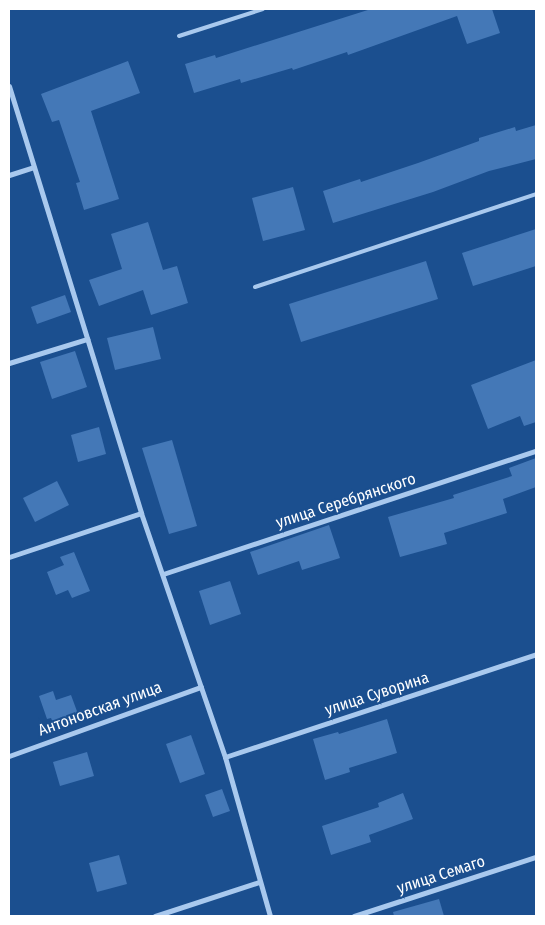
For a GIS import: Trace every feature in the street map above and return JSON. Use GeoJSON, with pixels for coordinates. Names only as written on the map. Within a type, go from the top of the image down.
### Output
{"type":"FeatureCollection","features":[{"type":"Feature","properties":{"kind":"street"},"geometry":{"type":"LineString","coordinates":[[9,86],[141,513],[225,757],[270,916]]}},
{"type":"Feature","properties":{"kind":"street"},"geometry":{"type":"LineString","coordinates":[[9,175],[34,167]]}},
{"type":"Feature","properties":{"kind":"street"},"geometry":{"type":"LineString","coordinates":[[9,362],[87,339]]}},
{"type":"Feature","properties":{"kind":"street","name":"улица Серебрянского"},"geometry":{"type":"LineString","coordinates":[[163,574],[536,452]]}},
{"type":"Feature","properties":{"kind":"street"},"geometry":{"type":"LineString","coordinates":[[9,557],[141,513]]}},
{"type":"Feature","properties":{"kind":"street","name":"улица Суворина"},"geometry":{"type":"LineString","coordinates":[[225,757],[536,654]]}},
{"type":"Feature","properties":{"kind":"street","name":"Антоновская улица"},"geometry":{"type":"LineString","coordinates":[[9,756],[201,687]]}},
{"type":"Feature","properties":{"kind":"street","name":"улица Семаго"},"geometry":{"type":"LineString","coordinates":[[354,916],[536,857]]}},
{"type":"Feature","properties":{"kind":"street"},"geometry":{"type":"LineString","coordinates":[[155,916],[259,882]]}},
{"type":"Feature","properties":{"kind":"lane"},"geometry":{"type":"LineString","coordinates":[[179,36],[264,9]]}},
{"type":"Feature","properties":{"kind":"lane"},"geometry":{"type":"LineString","coordinates":[[255,287],[536,194]]}},
{"type":"Feature","properties":{"kind":"building"},"geometry":{"type":"Polygon","coordinates":[[[371,9],[492,9],[500,33],[467,44],[457,16],[348,55],[347,52],[293,70],[292,68],[241,83],[240,79],[194,93],[185,64],[215,55],[216,58],[371,9]]]}},
{"type":"Feature","properties":{"kind":"building"},"geometry":{"type":"Polygon","coordinates":[[[128,61],[140,93],[91,111],[119,199],[84,210],[76,183],[80,182],[59,120],[52,122],[41,94],[128,61]]]}},
{"type":"Feature","properties":{"kind":"building"},"geometry":{"type":"Polygon","coordinates":[[[536,125],[536,159],[489,171],[433,192],[333,223],[323,191],[360,179],[361,182],[418,163],[479,141],[479,138],[515,127],[516,131],[536,125]]]}},
{"type":"Feature","properties":{"kind":"building"},"geometry":{"type":"Polygon","coordinates":[[[293,187],[305,230],[263,241],[252,198],[293,187]]]}},
{"type":"Feature","properties":{"kind":"building"},"geometry":{"type":"Polygon","coordinates":[[[148,222],[163,270],[177,266],[188,303],[151,315],[143,290],[99,306],[89,280],[122,269],[111,234],[148,222]]]}},
{"type":"Feature","properties":{"kind":"building"},"geometry":{"type":"Polygon","coordinates":[[[536,229],[536,266],[473,286],[462,253],[536,229]]]}},
{"type":"Feature","properties":{"kind":"building"},"geometry":{"type":"Polygon","coordinates":[[[426,261],[438,299],[301,342],[289,304],[426,261]]]}},
{"type":"Feature","properties":{"kind":"building"},"geometry":{"type":"Polygon","coordinates":[[[65,295],[71,312],[37,324],[31,307],[65,295]]]}},
{"type":"Feature","properties":{"kind":"building"},"geometry":{"type":"Polygon","coordinates":[[[153,327],[161,359],[115,370],[107,338],[153,327]]]}},
{"type":"Feature","properties":{"kind":"building"},"geometry":{"type":"Polygon","coordinates":[[[75,351],[87,387],[52,399],[40,362],[75,351]]]}},
{"type":"Feature","properties":{"kind":"building"},"geometry":{"type":"Polygon","coordinates":[[[536,360],[536,422],[524,426],[520,416],[488,429],[471,385],[536,360]]]}},
{"type":"Feature","properties":{"kind":"building"},"geometry":{"type":"Polygon","coordinates":[[[99,427],[106,454],[78,462],[71,435],[99,427]]]}},
{"type":"Feature","properties":{"kind":"building"},"geometry":{"type":"Polygon","coordinates":[[[172,440],[197,526],[169,534],[142,448],[172,440]]]}},
{"type":"Feature","properties":{"kind":"building"},"geometry":{"type":"Polygon","coordinates":[[[536,458],[536,487],[503,499],[507,513],[444,533],[447,544],[400,557],[388,517],[454,498],[453,495],[512,476],[509,468],[536,458]]]}},
{"type":"Feature","properties":{"kind":"building"},"geometry":{"type":"Polygon","coordinates":[[[57,481],[69,505],[35,522],[23,498],[57,481]]]}},
{"type":"Feature","properties":{"kind":"building"},"geometry":{"type":"Polygon","coordinates":[[[329,525],[340,558],[302,570],[299,561],[258,575],[250,552],[329,525]]]}},
{"type":"Feature","properties":{"kind":"building"},"geometry":{"type":"Polygon","coordinates":[[[74,552],[90,591],[72,598],[68,590],[56,595],[47,572],[64,565],[60,557],[74,552]]]}},
{"type":"Feature","properties":{"kind":"building"},"geometry":{"type":"Polygon","coordinates":[[[230,581],[241,614],[210,625],[199,591],[230,581]]]}},
{"type":"Feature","properties":{"kind":"building"},"geometry":{"type":"Polygon","coordinates":[[[53,691],[56,700],[71,695],[78,714],[53,723],[51,718],[47,719],[39,696],[53,691]]]}},
{"type":"Feature","properties":{"kind":"building"},"geometry":{"type":"Polygon","coordinates":[[[387,719],[397,753],[349,768],[350,772],[325,780],[313,739],[338,732],[339,734],[387,719]]]}},
{"type":"Feature","properties":{"kind":"building"},"geometry":{"type":"Polygon","coordinates":[[[191,735],[205,774],[180,783],[166,744],[191,735]]]}},
{"type":"Feature","properties":{"kind":"building"},"geometry":{"type":"Polygon","coordinates":[[[87,752],[94,776],[60,786],[53,762],[87,752]]]}},
{"type":"Feature","properties":{"kind":"building"},"geometry":{"type":"Polygon","coordinates":[[[222,789],[230,811],[213,817],[205,795],[222,789]]]}},
{"type":"Feature","properties":{"kind":"building"},"geometry":{"type":"Polygon","coordinates":[[[403,793],[413,819],[369,835],[371,842],[331,855],[322,826],[379,807],[378,803],[403,793]]]}},
{"type":"Feature","properties":{"kind":"building"},"geometry":{"type":"Polygon","coordinates":[[[119,855],[127,884],[97,892],[89,863],[119,855]]]}},
{"type":"Feature","properties":{"kind":"building"},"geometry":{"type":"Polygon","coordinates":[[[439,899],[444,916],[394,916],[393,912],[439,899]]]}}]}
